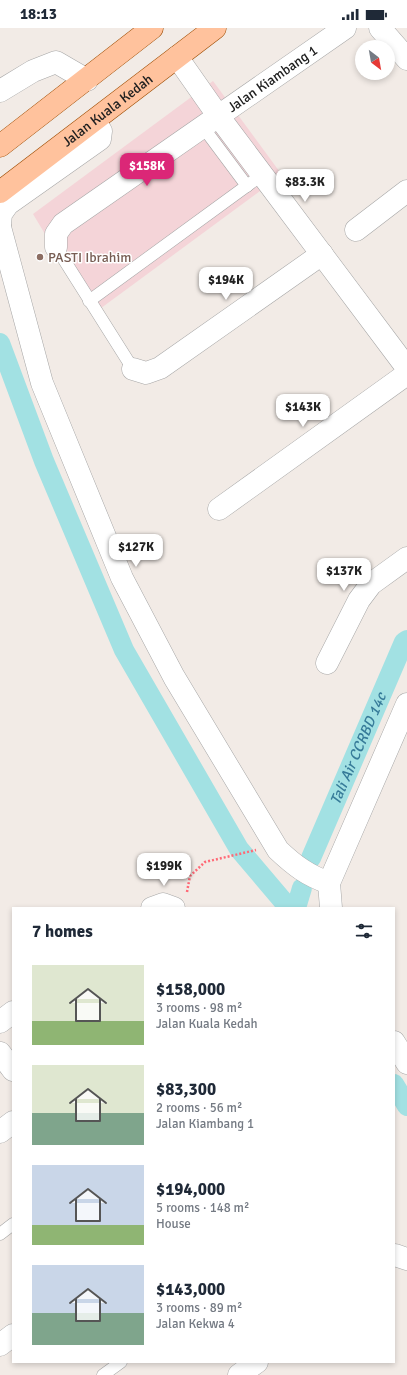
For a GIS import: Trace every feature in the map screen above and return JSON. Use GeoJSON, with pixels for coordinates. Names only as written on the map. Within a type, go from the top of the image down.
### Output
{"type":"FeatureCollection","features":[{"type":"Feature","properties":{"kind":"main road"},"geometry":{"type":"LineString","coordinates":[[0,146],[87,80],[152,28]]}},
{"type":"Feature","properties":{"kind":"main road","name":"Jalan Kuala Kedah"},"geometry":{"type":"LineString","coordinates":[[0,192],[215,28]]}},
{"type":"Feature","properties":{"kind":"street","name":"Jalan Kiambang 1"},"geometry":{"type":"LineString","coordinates":[[56,247],[56,234],[63,224],[345,28]]}},
{"type":"Feature","properties":{"kind":"street"},"geometry":{"type":"LineString","coordinates":[[380,28],[407,59]]}},
{"type":"Feature","properties":{"kind":"street"},"geometry":{"type":"LineString","coordinates":[[177,57],[211,122],[255,180],[322,254],[407,368]]}},
{"type":"Feature","properties":{"kind":"street"},"geometry":{"type":"LineString","coordinates":[[0,91],[33,71],[56,62],[87,80]]}},
{"type":"Feature","properties":{"kind":"street"},"geometry":{"type":"LineString","coordinates":[[94,121],[101,131],[100,139],[8,204],[1,214],[0,226],[42,384],[122,578],[174,677],[278,850],[295,866],[309,876],[329,883]]}},
{"type":"Feature","properties":{"kind":"street"},"geometry":{"type":"LineString","coordinates":[[356,230],[407,191]]}},
{"type":"Feature","properties":{"kind":"street"},"geometry":{"type":"LineString","coordinates":[[134,369],[146,373],[160,368],[322,254]]}},
{"type":"Feature","properties":{"kind":"street"},"geometry":{"type":"LineString","coordinates":[[219,509],[407,374]]}},
{"type":"Feature","properties":{"kind":"street"},"geometry":{"type":"LineString","coordinates":[[327,663],[359,600],[370,584],[407,558]]}},
{"type":"Feature","properties":{"kind":"street"},"geometry":{"type":"LineString","coordinates":[[331,907],[329,883],[407,704]]}},
{"type":"Feature","properties":{"kind":"street"},"geometry":{"type":"LineString","coordinates":[[155,907],[163,904],[180,902]]}},
{"type":"Feature","properties":{"kind":"street"},"geometry":{"type":"LineString","coordinates":[[0,1022],[12,1013]]}},
{"type":"Feature","properties":{"kind":"street"},"geometry":{"type":"LineString","coordinates":[[395,1044],[407,1064]]}},
{"type":"Feature","properties":{"kind":"street"},"geometry":{"type":"LineString","coordinates":[[0,1053],[12,1069]]}},
{"type":"Feature","properties":{"kind":"street"},"geometry":{"type":"LineString","coordinates":[[0,1345],[12,1336]]}},
{"type":"Feature","properties":{"kind":"street"},"geometry":{"type":"LineString","coordinates":[[239,1375],[256,1363]]}},
{"type":"Feature","properties":{"kind":"lane"},"geometry":{"type":"LineString","coordinates":[[89,300],[255,180]]}},
{"type":"Feature","properties":{"kind":"lane"},"geometry":{"type":"LineString","coordinates":[[56,247],[134,369]]}},
{"type":"Feature","properties":{"kind":"lane"},"geometry":{"type":"LineString","coordinates":[[0,1234],[12,1225]]}},
{"type":"Feature","properties":{"kind":"lane"},"geometry":{"type":"LineString","coordinates":[[103,1375],[120,1363]]}},
{"type":"Feature","properties":{"kind":"path"},"geometry":{"type":"LineString","coordinates":[[180,902],[190,876],[205,862],[257,850]]}},
{"type":"Feature","properties":{"kind":"shaded area"},"geometry":{"type":"Polygon","coordinates":[[[213,81],[282,175],[93,314],[33,214],[213,81]]]}},
{"type":"Feature","properties":{"kind":"waterway"},"geometry":{"type":"LineString","coordinates":[[0,343],[44,461],[124,650],[239,849],[288,907]]}},
{"type":"Feature","properties":{"kind":"waterway","name":"Tali Air CCRBD 14c"},"geometry":{"type":"LineString","coordinates":[[311,858],[404,642],[407,640]]}},
{"type":"Feature","properties":{"kind":"waterway","name":"Tali Air CCRBD 14c"},"geometry":{"type":"LineString","coordinates":[[296,907],[302,888]]}},
{"type":"Feature","properties":{"kind":"waterway"},"geometry":{"type":"LineString","coordinates":[[395,1086],[407,1106]]}},
{"type":"Feature","properties":{"kind":"place","name":"PASTI Ibrahim"},"geometry":{"type":"Point","coordinates":[40,257]}}]}
